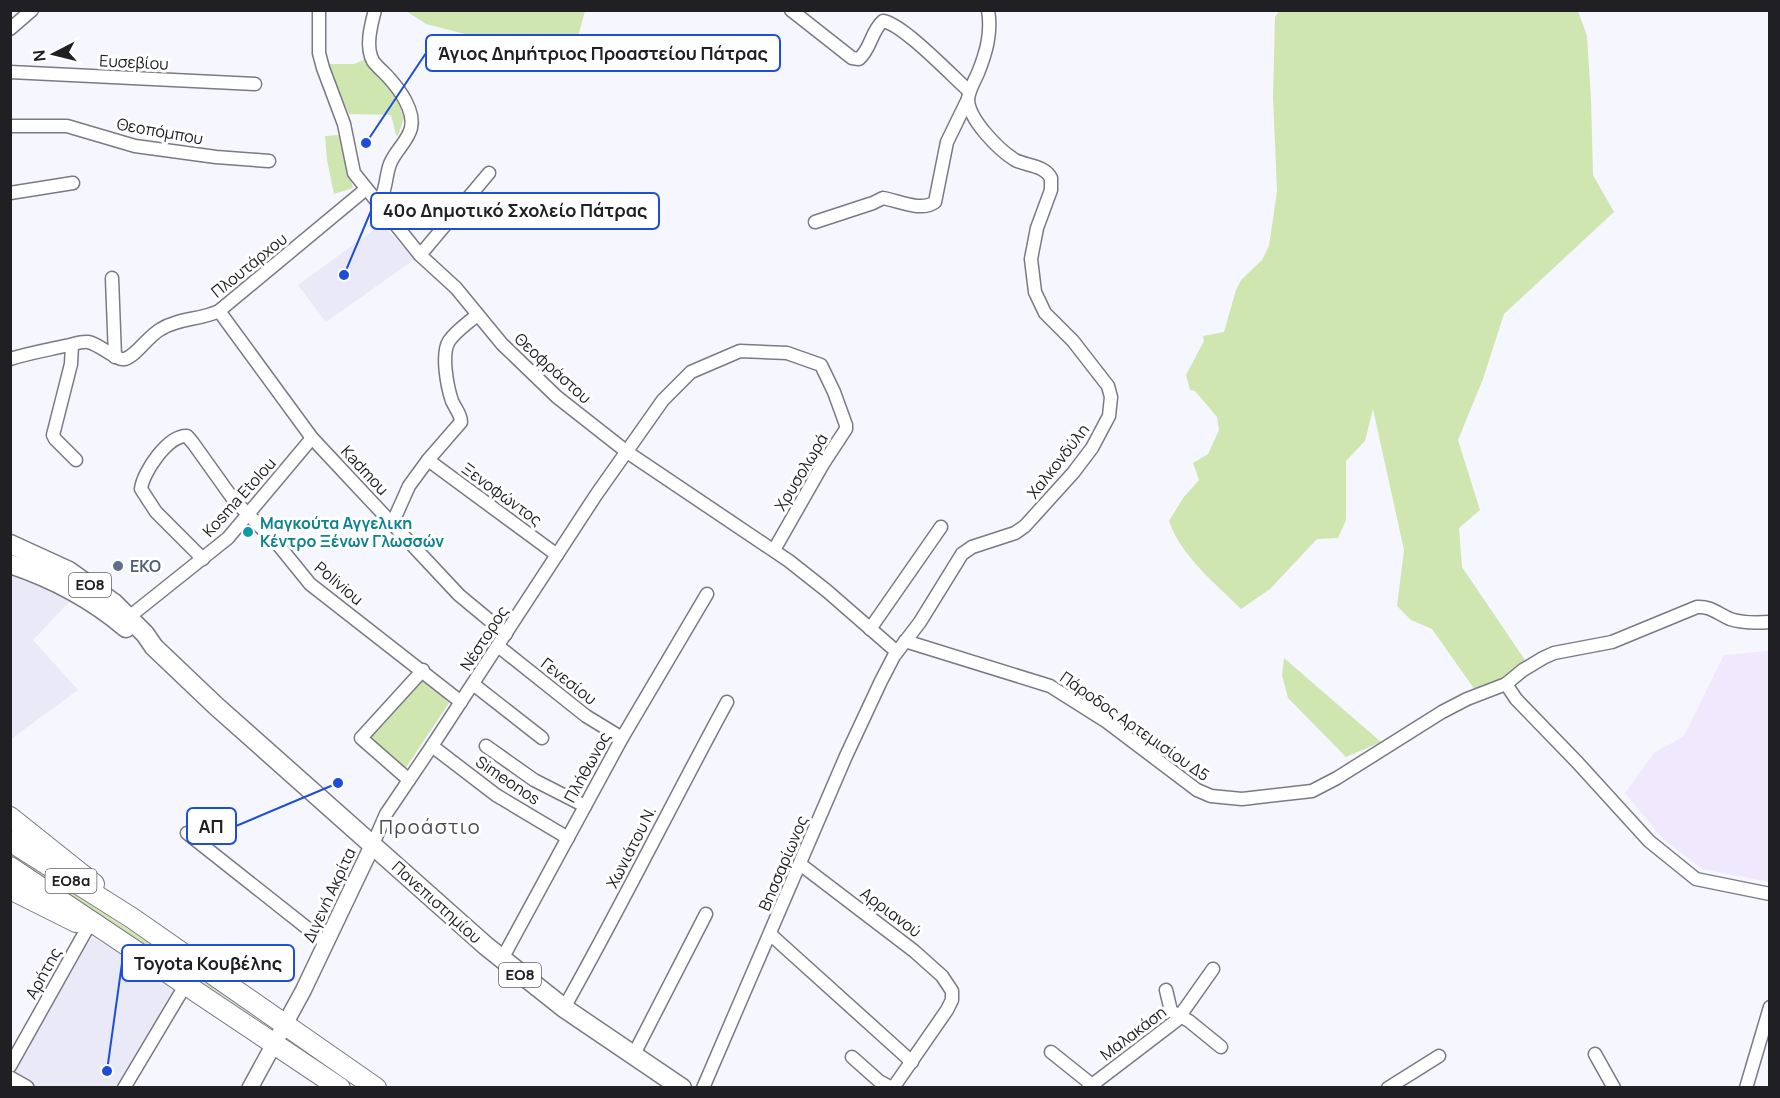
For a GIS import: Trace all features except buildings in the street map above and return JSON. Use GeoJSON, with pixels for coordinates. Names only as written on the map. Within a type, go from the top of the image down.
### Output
{"type":"FeatureCollection","features":[{"type":"Feature","properties":{"kind":"highway"},"geometry":{"type":"LineString","coordinates":[[10,817],[81,872],[132,918]]}},
{"type":"Feature","properties":{"kind":"highway","name":"ΕΟ8α"},"geometry":{"type":"LineString","coordinates":[[10,841],[132,918],[376,1088]]}},
{"type":"Feature","properties":{"kind":"highway","name":"ΕΟ8α"},"geometry":{"type":"LineString","coordinates":[[10,867],[340,1088]]}},
{"type":"Feature","properties":{"kind":"highway"},"geometry":{"type":"LineString","coordinates":[[10,889],[126,943]]}},
{"type":"Feature","properties":{"kind":"main road","name":"Πανεπιστημίου"},"geometry":{"type":"LineString","coordinates":[[10,544],[81,578],[114,603],[145,634],[154,647],[259,745],[502,959],[564,1008],[682,1088]]}},
{"type":"Feature","properties":{"kind":"main road","name":"Πανεπιστημίου"},"geometry":{"type":"LineString","coordinates":[[15,566],[78,595],[154,647]]}},
{"type":"Feature","properties":{"kind":"street"},"geometry":{"type":"LineString","coordinates":[[10,28],[32,10]]}},
{"type":"Feature","properties":{"kind":"street","name":"Θεοφράστου"},"geometry":{"type":"LineString","coordinates":[[319,10],[319,53],[344,124],[354,173],[420,255],[456,288],[507,350],[557,397],[627,452],[774,550],[827,591],[897,652]]}},
{"type":"Feature","properties":{"kind":"street"},"geometry":{"type":"LineString","coordinates":[[375,10],[369,45],[371,56],[405,100],[412,120],[411,130],[392,160],[384,192],[377,203]]}},
{"type":"Feature","properties":{"kind":"street"},"geometry":{"type":"LineString","coordinates":[[791,10],[852,58],[859,59],[865,55],[877,26],[883,21],[890,22],[903,31],[969,95]]}},
{"type":"Feature","properties":{"kind":"street"},"geometry":{"type":"LineString","coordinates":[[815,222],[883,198],[922,207],[935,202],[947,142],[969,95],[988,42],[990,30],[988,10]]}},
{"type":"Feature","properties":{"kind":"street","name":"Ευσεβίου"},"geometry":{"type":"LineString","coordinates":[[10,72],[255,84]]}},
{"type":"Feature","properties":{"kind":"street","name":"Χαλκονδύλη"},"geometry":{"type":"LineString","coordinates":[[897,652],[925,615],[962,554],[972,547],[999,540],[1022,528],[1068,480],[1101,432],[1109,416],[1111,403],[1110,391],[1103,379],[1073,340],[1044,313],[1035,292],[1030,259],[1037,228],[1051,189],[1049,174],[1042,169],[1016,160],[996,144],[976,120],[970,109],[969,95]]}},
{"type":"Feature","properties":{"kind":"street","name":"Θεοπόμπου"},"geometry":{"type":"LineString","coordinates":[[10,126],[67,126],[135,146],[204,156],[269,161]]}},
{"type":"Feature","properties":{"kind":"street"},"geometry":{"type":"LineString","coordinates":[[420,255],[489,173]]}},
{"type":"Feature","properties":{"kind":"street"},"geometry":{"type":"LineString","coordinates":[[10,193],[73,183]]}},
{"type":"Feature","properties":{"kind":"street","name":"Πλουτάρχου"},"geometry":{"type":"LineString","coordinates":[[115,357],[123,359],[128,357],[151,335],[167,326],[219,312],[366,189]]}},
{"type":"Feature","properties":{"kind":"street"},"geometry":{"type":"LineString","coordinates":[[112,278],[115,357]]}},
{"type":"Feature","properties":{"kind":"street","name":"Kadmou"},"geometry":{"type":"LineString","coordinates":[[219,312],[312,438],[459,595],[506,634]]}},
{"type":"Feature","properties":{"kind":"street"},"geometry":{"type":"LineString","coordinates":[[392,524],[409,486],[461,422],[448,384],[446,349],[450,339],[477,315]]}},
{"type":"Feature","properties":{"kind":"street"},"geometry":{"type":"LineString","coordinates":[[10,359],[83,342],[95,344],[115,357]]}},
{"type":"Feature","properties":{"kind":"street"},"geometry":{"type":"LineString","coordinates":[[72,345],[71,364],[53,435],[55,440],[76,459]]}},
{"type":"Feature","properties":{"kind":"street","name":"Χρυσολωρά"},"geometry":{"type":"LineString","coordinates":[[627,452],[663,400],[691,372],[740,351],[787,352],[821,365],[840,406],[846,429],[823,464],[774,550]]}},
{"type":"Feature","properties":{"kind":"street","name":"Poliviou"},"geometry":{"type":"LineString","coordinates":[[203,559],[156,512],[141,489],[144,477],[171,441],[182,436],[187,436],[233,499],[249,513],[310,584],[423,670],[461,702]]}},
{"type":"Feature","properties":{"kind":"street","name":"Kosma Etolou"},"geometry":{"type":"LineString","coordinates":[[129,617],[228,538],[312,438]]}},
{"type":"Feature","properties":{"kind":"street","name":"Νέστορος"},"geometry":{"type":"LineString","coordinates":[[373,844],[386,814],[627,452]]}},
{"type":"Feature","properties":{"kind":"street","name":"Ξενοφώντος"},"geometry":{"type":"LineString","coordinates":[[428,460],[557,555]]}},
{"type":"Feature","properties":{"kind":"street"},"geometry":{"type":"LineString","coordinates":[[870,629],[941,527]]}},
{"type":"Feature","properties":{"kind":"street","name":"Πλήθωνος"},"geometry":{"type":"LineString","coordinates":[[502,959],[622,738],[707,594]]}},
{"type":"Feature","properties":{"kind":"street","name":"Πάροδος Αρτεμισίου Δ5"},"geometry":{"type":"LineString","coordinates":[[905,641],[1050,686],[1107,722],[1205,795],[1225,799],[1242,799],[1312,791],[1337,778],[1442,712],[1467,699],[1506,684],[1529,665],[1548,655],[1612,642],[1697,607],[1706,606],[1728,618],[1744,622],[1770,622]]}},
{"type":"Feature","properties":{"kind":"street","name":"Γενεσίου"},"geometry":{"type":"LineString","coordinates":[[498,646],[586,716],[622,738]]}},
{"type":"Feature","properties":{"kind":"street","name":"Βησσαρίωνος"},"geometry":{"type":"LineString","coordinates":[[703,1088],[846,756],[897,652]]}},
{"type":"Feature","properties":{"kind":"street"},"geometry":{"type":"LineString","coordinates":[[409,780],[360,738],[423,670]]}},
{"type":"Feature","properties":{"kind":"street"},"geometry":{"type":"LineString","coordinates":[[473,684],[542,738]]}},
{"type":"Feature","properties":{"kind":"street"},"geometry":{"type":"LineString","coordinates":[[1506,684],[1516,699],[1649,841],[1696,879],[1770,894]]}},
{"type":"Feature","properties":{"kind":"street","name":"Χωνιάτου Ν."},"geometry":{"type":"LineString","coordinates":[[564,1008],[602,943],[727,702]]}},
{"type":"Feature","properties":{"kind":"street","name":"Simeonos"},"geometry":{"type":"LineString","coordinates":[[432,746],[496,795],[568,838]]}},
{"type":"Feature","properties":{"kind":"street"},"geometry":{"type":"LineString","coordinates":[[486,746],[534,780],[585,806]]}},
{"type":"Feature","properties":{"kind":"street"},"geometry":{"type":"LineString","coordinates":[[187,833],[326,943]]}},
{"type":"Feature","properties":{"kind":"street","name":"Διγενή Ακρίτα"},"geometry":{"type":"LineString","coordinates":[[250,1088],[286,1024],[373,844]]}},
{"type":"Feature","properties":{"kind":"street","name":"Αρριανού"},"geometry":{"type":"LineString","coordinates":[[800,864],[914,951],[950,986],[951,1004],[912,1062]]}},
{"type":"Feature","properties":{"kind":"street"},"geometry":{"type":"LineString","coordinates":[[633,1056],[706,914]]}},
{"type":"Feature","properties":{"kind":"street","name":"Αρήτης"},"geometry":{"type":"LineString","coordinates":[[10,1066],[88,927]]}},
{"type":"Feature","properties":{"kind":"street"},"geometry":{"type":"LineString","coordinates":[[770,934],[912,1062],[893,1088],[879,1081],[852,1057]]}},
{"type":"Feature","properties":{"kind":"street","name":"Μαλακάση"},"geometry":{"type":"LineString","coordinates":[[1092,1086],[1174,1023],[1214,969]]}},
{"type":"Feature","properties":{"kind":"street"},"geometry":{"type":"LineString","coordinates":[[124,1088],[186,984]]}},
{"type":"Feature","properties":{"kind":"street"},"geometry":{"type":"LineString","coordinates":[[1166,990],[1171,1011],[1221,1047]]}},
{"type":"Feature","properties":{"kind":"street"},"geometry":{"type":"LineString","coordinates":[[1746,1088],[1770,1007]]}},
{"type":"Feature","properties":{"kind":"street"},"geometry":{"type":"LineString","coordinates":[[1051,1052],[1092,1086]]}},
{"type":"Feature","properties":{"kind":"street"},"geometry":{"type":"LineString","coordinates":[[1595,1054],[1614,1088]]}},
{"type":"Feature","properties":{"kind":"street"},"geometry":{"type":"LineString","coordinates":[[1388,1088],[1438,1056]]}},
{"type":"Feature","properties":{"kind":"street"},"geometry":{"type":"LineString","coordinates":[[10,1079],[26,1088]]}},
{"type":"Feature","properties":{"kind":"shaded area"},"geometry":{"type":"Polygon","coordinates":[[[382,224],[415,259],[326,322],[298,285],[382,224]]]}},
{"type":"Feature","properties":{"kind":"shaded area"},"geometry":{"type":"Polygon","coordinates":[[[11,573],[40,580],[72,599],[33,640],[78,690],[11,739],[11,573]]]}},
{"type":"Feature","properties":{"kind":"shaded area"},"geometry":{"type":"Polygon","coordinates":[[[1770,651],[1769,882],[1702,869],[1663,839],[1625,793],[1654,753],[1684,736],[1724,655],[1770,651]]]}},
{"type":"Feature","properties":{"kind":"shaded area"},"geometry":{"type":"Polygon","coordinates":[[[92,937],[177,990],[119,1087],[36,1087],[13,1074],[92,937]]]}},
{"type":"Feature","properties":{"kind":"green space"},"geometry":{"type":"Polygon","coordinates":[[[585,10],[579,33],[561,64],[484,39],[426,24],[406,11],[585,10]]]}},
{"type":"Feature","properties":{"kind":"green space"},"geometry":{"type":"Polygon","coordinates":[[[1279,11],[1578,11],[1587,36],[1593,175],[1614,212],[1504,314],[1483,379],[1458,440],[1480,510],[1459,528],[1462,567],[1527,663],[1498,682],[1475,690],[1432,629],[1411,620],[1397,606],[1404,550],[1373,409],[1365,441],[1346,461],[1346,520],[1338,538],[1317,539],[1270,589],[1241,609],[1190,557],[1174,534],[1169,521],[1183,498],[1199,480],[1193,463],[1208,454],[1219,430],[1217,417],[1195,391],[1190,390],[1186,375],[1204,341],[1203,336],[1224,332],[1241,280],[1262,260],[1269,246],[1277,191],[1273,97],[1275,17],[1279,11]]]}},
{"type":"Feature","properties":{"kind":"green space"},"geometry":{"type":"Polygon","coordinates":[[[366,59],[393,92],[405,115],[398,136],[391,115],[349,114],[328,64],[354,64],[366,59]]]}},
{"type":"Feature","properties":{"kind":"green space"},"geometry":{"type":"Polygon","coordinates":[[[340,135],[353,188],[334,194],[325,136],[340,135]]]}},
{"type":"Feature","properties":{"kind":"green space"},"geometry":{"type":"Polygon","coordinates":[[[1284,658],[1381,742],[1346,757],[1288,698],[1282,675],[1284,658]]]}},
{"type":"Feature","properties":{"kind":"green space"},"geometry":{"type":"Polygon","coordinates":[[[423,678],[449,703],[403,772],[367,739],[423,678]]]}},
{"type":"Feature","properties":{"kind":"green space"},"geometry":{"type":"Polygon","coordinates":[[[10,852],[265,1019],[263,1022],[11,857],[10,852]]]}},
{"type":"Feature","properties":{"kind":"place","name":"Άγιος Δημήτριος Προαστείου Πάτρας"},"geometry":{"type":"Point","coordinates":[366,143]}},
{"type":"Feature","properties":{"kind":"place","name":"40ο Δημοτικό Σχολείο Πάτρας"},"geometry":{"type":"Point","coordinates":[344,275]}},
{"type":"Feature","properties":{"kind":"place","name":"Μαγκούτα Αγγελικη Κέντρο Ξένων Γλωσσών"},"geometry":{"type":"Point","coordinates":[248,532]}},
{"type":"Feature","properties":{"kind":"place","name":"EKO"},"geometry":{"type":"Point","coordinates":[118,566]}},
{"type":"Feature","properties":{"kind":"place","name":"ΑΠ"},"geometry":{"type":"Point","coordinates":[338,783]}},
{"type":"Feature","properties":{"kind":"place","name":"Toyota Κουβέλης"},"geometry":{"type":"Point","coordinates":[107,1071]}},
{"type":"Feature","properties":{"kind":"district","name":"Προάστιο"},"geometry":{"type":"Point","coordinates":[430,827]}}]}
